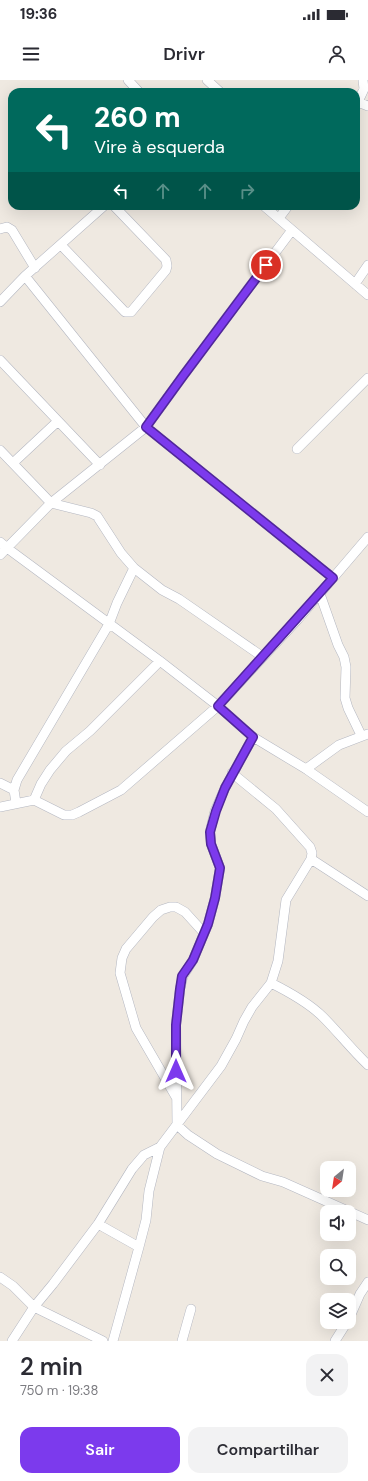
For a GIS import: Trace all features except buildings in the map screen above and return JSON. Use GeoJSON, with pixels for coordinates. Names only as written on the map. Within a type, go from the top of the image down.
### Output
{"type":"FeatureCollection","features":[{"type":"Feature","properties":{"kind":"street"},"geometry":{"type":"LineString","coordinates":[[128,80],[135,88]]}},
{"type":"Feature","properties":{"kind":"street"},"geometry":{"type":"LineString","coordinates":[[207,80],[216,88]]}},
{"type":"Feature","properties":{"kind":"street"},"geometry":{"type":"LineString","coordinates":[[360,97],[365,85]]}},
{"type":"Feature","properties":{"kind":"street"},"geometry":{"type":"LineString","coordinates":[[0,302],[25,276],[100,210]]}},
{"type":"Feature","properties":{"kind":"street"},"geometry":{"type":"LineString","coordinates":[[61,245],[125,312],[130,312],[166,270],[167,266],[166,260],[118,210]]}},
{"type":"Feature","properties":{"kind":"street"},"geometry":{"type":"LineString","coordinates":[[269,210],[368,295]]}},
{"type":"Feature","properties":{"kind":"street"},"geometry":{"type":"LineString","coordinates":[[279,218],[285,210]]}},
{"type":"Feature","properties":{"kind":"street"},"geometry":{"type":"LineString","coordinates":[[0,229],[7,227],[12,230],[35,268]]}},
{"type":"Feature","properties":{"kind":"street"},"geometry":{"type":"LineString","coordinates":[[292,230],[146,427],[100,465],[51,502],[2,548],[160,661],[218,706],[253,737],[306,769],[368,812]]}},
{"type":"Feature","properties":{"kind":"street"},"geometry":{"type":"LineString","coordinates":[[355,284],[368,265]]}},
{"type":"Feature","properties":{"kind":"street"},"geometry":{"type":"LineString","coordinates":[[25,276],[146,427],[333,578]]}},
{"type":"Feature","properties":{"kind":"street"},"geometry":{"type":"LineString","coordinates":[[0,360],[100,465]]}},
{"type":"Feature","properties":{"kind":"street"},"geometry":{"type":"LineString","coordinates":[[297,449],[368,378]]}},
{"type":"Feature","properties":{"kind":"street"},"geometry":{"type":"LineString","coordinates":[[13,463],[58,421]]}},
{"type":"Feature","properties":{"kind":"street"},"geometry":{"type":"LineString","coordinates":[[0,450],[51,502],[97,516],[121,553],[134,568],[162,590],[179,599],[263,657]]}},
{"type":"Feature","properties":{"kind":"street"},"geometry":{"type":"LineString","coordinates":[[0,807],[34,800],[64,815],[80,812],[121,790],[218,706],[320,594],[368,537]]}},
{"type":"Feature","properties":{"kind":"street"},"geometry":{"type":"LineString","coordinates":[[16,803],[14,790],[20,774],[109,624],[116,603],[134,568]]}},
{"type":"Feature","properties":{"kind":"street"},"geometry":{"type":"LineString","coordinates":[[306,769],[339,745],[364,734],[348,708],[345,698],[346,667],[344,657],[338,645],[320,594]]}},
{"type":"Feature","properties":{"kind":"street"},"geometry":{"type":"LineString","coordinates":[[34,800],[41,784],[50,770],[66,751],[90,731],[160,661]]}},
{"type":"Feature","properties":{"kind":"street"},"geometry":{"type":"LineString","coordinates":[[177,1126],[176,1025],[182,976],[193,960],[204,933],[215,898],[220,868],[211,844],[210,832],[216,811],[232,773],[253,737]]}},
{"type":"Feature","properties":{"kind":"street"},"geometry":{"type":"LineString","coordinates":[[12,1341],[34,1307],[98,1224],[132,1169],[144,1155],[160,1147],[221,1066],[252,1007],[271,983],[278,961],[286,900],[311,859],[312,853],[310,847],[276,809],[232,773]]}},
{"type":"Feature","properties":{"kind":"street"},"geometry":{"type":"LineString","coordinates":[[0,783],[14,790]]}},
{"type":"Feature","properties":{"kind":"street"},"geometry":{"type":"LineString","coordinates":[[311,859],[368,896]]}},
{"type":"Feature","properties":{"kind":"street"},"geometry":{"type":"LineString","coordinates":[[177,1098],[136,1028],[120,974],[122,958],[126,949],[153,917],[161,910],[170,907],[176,907],[186,912],[204,933]]}},
{"type":"Feature","properties":{"kind":"street"},"geometry":{"type":"LineString","coordinates":[[271,983],[298,998],[322,1016],[354,1052],[368,1065]]}},
{"type":"Feature","properties":{"kind":"street"},"geometry":{"type":"LineString","coordinates":[[177,1126],[188,1135],[223,1157],[262,1176],[283,1182],[368,1220]]}},
{"type":"Feature","properties":{"kind":"street"},"geometry":{"type":"LineString","coordinates":[[113,1341],[146,1220],[149,1191],[160,1147]]}},
{"type":"Feature","properties":{"kind":"street"},"geometry":{"type":"LineString","coordinates":[[98,1224],[139,1247]]}},
{"type":"Feature","properties":{"kind":"street"},"geometry":{"type":"LineString","coordinates":[[0,1277],[13,1286],[34,1307],[103,1341]]}},
{"type":"Feature","properties":{"kind":"street"},"geometry":{"type":"LineString","coordinates":[[356,1303],[368,1282]]}},
{"type":"Feature","properties":{"kind":"street"},"geometry":{"type":"LineString","coordinates":[[182,1341],[191,1309]]}},
{"type":"Feature","properties":{"kind":"street"},"geometry":{"type":"LineString","coordinates":[[335,1341],[343,1329]]}},
{"type":"Feature","properties":{"kind":"route"},"geometry":{"type":"LineString","coordinates":[[176,1071],[176,1025],[182,976],[193,960],[208,924],[215,898],[220,868],[216,853],[211,844],[210,832],[225,788],[253,737],[218,706],[298,619],[333,578],[146,427],[266,265]]}}]}
